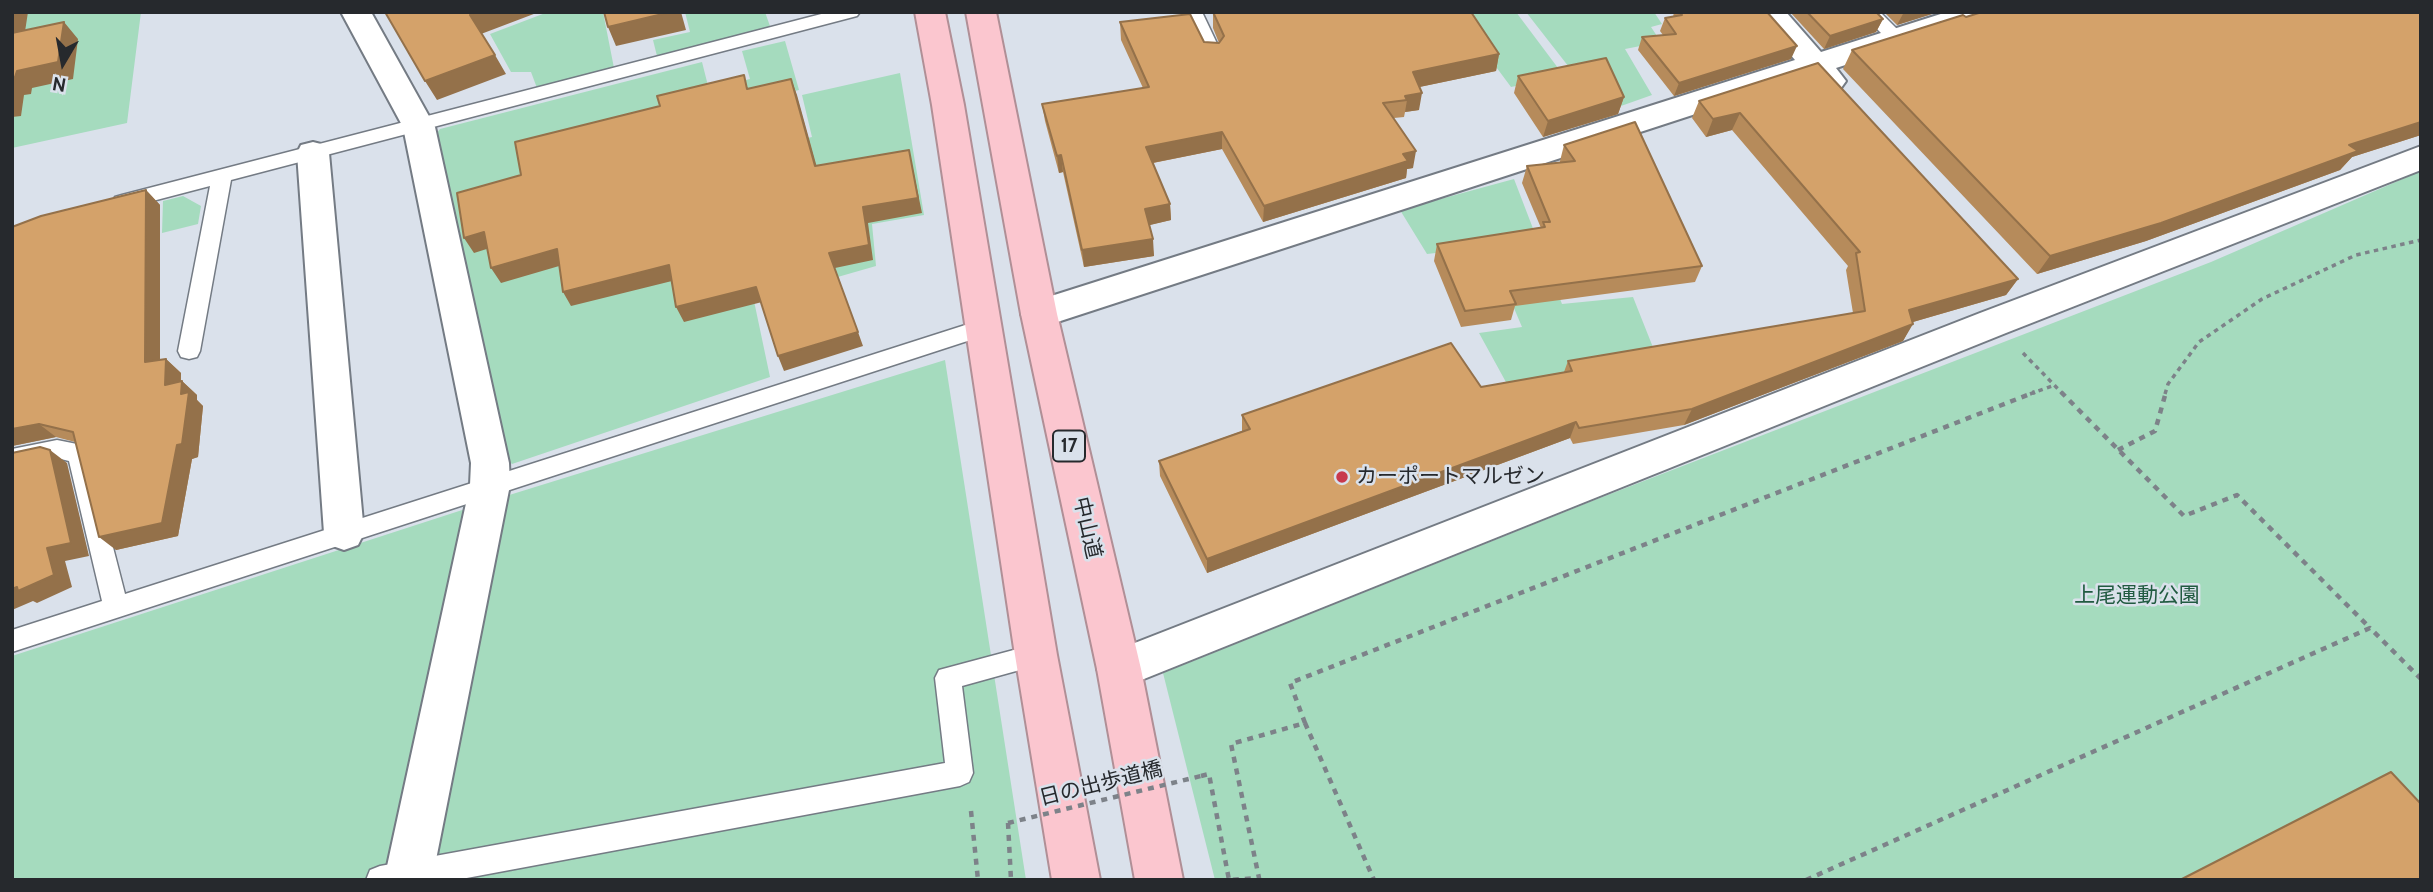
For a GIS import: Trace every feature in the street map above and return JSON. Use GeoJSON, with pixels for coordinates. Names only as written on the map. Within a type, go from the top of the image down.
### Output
{"type":"FeatureCollection","features":[{"type":"Feature","properties":{"kind":"highway"},"geometry":{"type":"LineString","coordinates":[[930,12],[948,104],[1036,655],[1076,880]]}},
{"type":"Feature","properties":{"kind":"highway","name":"中山道"},"geometry":{"type":"LineString","coordinates":[[981,12],[1039,314],[1119,669],[1159,880]]}},
{"type":"Feature","properties":{"kind":"street"},"geometry":{"type":"LineString","coordinates":[[356,12],[419,127],[490,463],[491,485],[399,878]]}},
{"type":"Feature","properties":{"kind":"street"},"geometry":{"type":"LineString","coordinates":[[1769,12],[1853,105]]}},
{"type":"Feature","properties":{"kind":"street"},"geometry":{"type":"LineString","coordinates":[[1039,314],[1979,12]]}},
{"type":"Feature","properties":{"kind":"street"},"geometry":{"type":"LineString","coordinates":[[313,153],[344,533]]}},
{"type":"Feature","properties":{"kind":"street"},"geometry":{"type":"LineString","coordinates":[[1119,669],[1993,323],[2031,296],[2421,157]]}},
{"type":"Feature","properties":{"kind":"lane"},"geometry":{"type":"LineString","coordinates":[[104,207],[419,127],[851,12]]}},
{"type":"Feature","properties":{"kind":"lane"},"geometry":{"type":"LineString","coordinates":[[1193,12],[1213,54]]}},
{"type":"Feature","properties":{"kind":"lane"},"geometry":{"type":"LineString","coordinates":[[1869,12],[1897,39]]}},
{"type":"Feature","properties":{"kind":"lane"},"geometry":{"type":"LineString","coordinates":[[189,351],[222,176]]}},
{"type":"Feature","properties":{"kind":"lane"},"geometry":{"type":"LineString","coordinates":[[12,641],[984,327]]}},
{"type":"Feature","properties":{"kind":"lane"},"geometry":{"type":"LineString","coordinates":[[12,458],[57,449],[79,453],[116,607]]}},
{"type":"Feature","properties":{"kind":"lane"},"geometry":{"type":"LineString","coordinates":[[399,878],[960,773],[948,678],[1036,655]]}},
{"type":"Feature","properties":{"kind":"path"},"geometry":{"type":"LineString","coordinates":[[2118,450],[2155,431],[2168,384],[2199,342],[2262,299],[2356,255],[2421,240]]}},
{"type":"Feature","properties":{"kind":"path"},"geometry":{"type":"LineString","coordinates":[[1993,323],[2184,516],[2237,495],[2421,679]]}},
{"type":"Feature","properties":{"kind":"path"},"geometry":{"type":"LineString","coordinates":[[1374,880],[1290,683],[1983,411],[2056,385]]}},
{"type":"Feature","properties":{"kind":"path"},"geometry":{"type":"LineString","coordinates":[[1806,880],[2370,628]]}},
{"type":"Feature","properties":{"kind":"path","name":"日の出歩道橋"},"geometry":{"type":"LineString","coordinates":[[1011,880],[1008,823],[1209,774],[1229,880],[1259,878],[1231,744],[1306,723]]}},
{"type":"Feature","properties":{"kind":"path"},"geometry":{"type":"LineString","coordinates":[[973,820],[978,880]]}},
{"type":"Feature","properties":{"kind":"green space"},"geometry":{"type":"Polygon","coordinates":[[[12,12],[141,12],[127,123],[12,148],[12,12]]]}},
{"type":"Feature","properties":{"kind":"green space"},"geometry":{"type":"Polygon","coordinates":[[[548,12],[603,12],[614,68],[537,88],[531,72],[511,72],[490,34],[548,12]]]}},
{"type":"Feature","properties":{"kind":"green space"},"geometry":{"type":"Polygon","coordinates":[[[685,12],[765,12],[771,29],[657,56],[653,40],[690,32],[685,12]]]}},
{"type":"Feature","properties":{"kind":"green space"},"geometry":{"type":"Polygon","coordinates":[[[1516,12],[1564,76],[1511,87],[1456,13],[1516,12]]]}},
{"type":"Feature","properties":{"kind":"green space"},"geometry":{"type":"Polygon","coordinates":[[[1526,12],[1654,12],[1662,24],[1651,27],[1661,42],[1625,49],[1652,95],[1604,112],[1526,12]]]}},
{"type":"Feature","properties":{"kind":"green space"},"geometry":{"type":"Polygon","coordinates":[[[785,41],[799,90],[716,110],[711,88],[750,79],[742,51],[785,41]]]}},
{"type":"Feature","properties":{"kind":"green space"},"geometry":{"type":"Polygon","coordinates":[[[702,62],[726,157],[812,137],[802,95],[900,73],[924,215],[872,224],[876,266],[754,301],[770,377],[512,464],[505,458],[436,134],[440,129],[702,62]]]}},
{"type":"Feature","properties":{"kind":"green space","name":"上尾運動公園"},"geometry":{"type":"Polygon","coordinates":[[[2421,171],[2421,880],[1215,880],[1163,673],[1592,501],[2211,262],[2421,171]]]}},
{"type":"Feature","properties":{"kind":"green space"},"geometry":{"type":"Polygon","coordinates":[[[1514,179],[1562,304],[1633,297],[1658,360],[1507,384],[1479,333],[1522,327],[1488,247],[1427,254],[1400,210],[1514,179]]]}},
{"type":"Feature","properties":{"kind":"green space"},"geometry":{"type":"Polygon","coordinates":[[[183,196],[201,206],[198,224],[162,233],[163,201],[183,196]]]}},
{"type":"Feature","properties":{"kind":"green space"},"geometry":{"type":"Polygon","coordinates":[[[945,360],[1026,880],[12,880],[12,656],[490,501],[945,360]]]}},
{"type":"Feature","properties":{"kind":"building"},"geometry":{"type":"Polygon","coordinates":[[[385,12],[477,12],[470,15],[495,55],[425,81],[385,12]]]}},
{"type":"Feature","properties":{"kind":"building"},"geometry":{"type":"Polygon","coordinates":[[[604,12],[671,12],[608,27],[604,12]]]}},
{"type":"Feature","properties":{"kind":"building"},"geometry":{"type":"Polygon","coordinates":[[[1213,12],[1471,12],[1499,54],[1413,72],[1422,93],[1405,96],[1407,100],[1383,103],[1416,151],[1403,154],[1408,161],[1264,206],[1222,132],[1146,147],[1170,204],[1145,209],[1153,239],[1082,250],[1061,155],[1057,156],[1042,104],[1149,87],[1120,22],[1190,14],[1204,42],[1219,43],[1224,36],[1213,12]]]}},
{"type":"Feature","properties":{"kind":"building"},"geometry":{"type":"Polygon","coordinates":[[[1679,12],[1767,12],[1797,46],[1679,83],[1642,37],[1676,34],[1665,18],[1682,15],[1679,12]]]}},
{"type":"Feature","properties":{"kind":"building"},"geometry":{"type":"Polygon","coordinates":[[[1807,12],[1876,12],[1883,19],[1830,36],[1807,12]]]}},
{"type":"Feature","properties":{"kind":"building"},"geometry":{"type":"Polygon","coordinates":[[[1982,12],[2421,12],[2421,122],[2349,145],[2358,151],[2161,223],[2050,256],[1852,50],[1963,15],[1966,17],[1982,12]]]}},
{"type":"Feature","properties":{"kind":"building"},"geometry":{"type":"Polygon","coordinates":[[[64,22],[58,62],[17,71],[12,78],[12,33],[64,22]]]}},
{"type":"Feature","properties":{"kind":"building"},"geometry":{"type":"Polygon","coordinates":[[[1606,58],[1624,97],[1548,121],[1518,76],[1606,58]]]}},
{"type":"Feature","properties":{"kind":"building"},"geometry":{"type":"Polygon","coordinates":[[[1818,63],[2018,279],[1909,310],[1913,324],[1692,409],[1579,428],[1576,422],[1207,559],[1159,461],[1250,429],[1242,415],[1451,343],[1481,387],[1572,371],[1568,361],[1865,311],[1856,253],[1860,252],[1740,113],[1713,119],[1699,101],[1818,63]]]}},
{"type":"Feature","properties":{"kind":"building"},"geometry":{"type":"Polygon","coordinates":[[[744,75],[747,89],[791,79],[815,166],[909,150],[918,198],[863,207],[869,245],[829,253],[858,332],[778,356],[756,287],[676,307],[669,265],[563,292],[557,249],[491,268],[484,232],[464,238],[457,193],[521,175],[515,142],[660,106],[657,96],[744,75]]]}},
{"type":"Feature","properties":{"kind":"building"},"geometry":{"type":"Polygon","coordinates":[[[1635,122],[1702,266],[1510,291],[1516,304],[1465,311],[1437,244],[1545,227],[1543,222],[1550,222],[1527,166],[1575,161],[1564,145],[1635,122]]]}},
{"type":"Feature","properties":{"kind":"building"},"geometry":{"type":"Polygon","coordinates":[[[146,190],[145,362],[166,359],[165,385],[182,381],[181,394],[189,392],[182,444],[177,445],[162,523],[99,537],[73,432],[39,424],[12,429],[12,227],[41,216],[146,190]]]}},
{"type":"Feature","properties":{"kind":"building"},"geometry":{"type":"Polygon","coordinates":[[[40,447],[50,450],[71,543],[47,548],[54,575],[18,591],[17,587],[12,589],[12,453],[40,447]]]}},
{"type":"Feature","properties":{"kind":"building"},"geometry":{"type":"Polygon","coordinates":[[[2391,772],[2421,804],[2421,880],[2180,880],[2391,772]]]}},
{"type":"Feature","properties":{"kind":"place","name":"カーポートマルゼン"},"geometry":{"type":"Point","coordinates":[1342,477]}}]}
